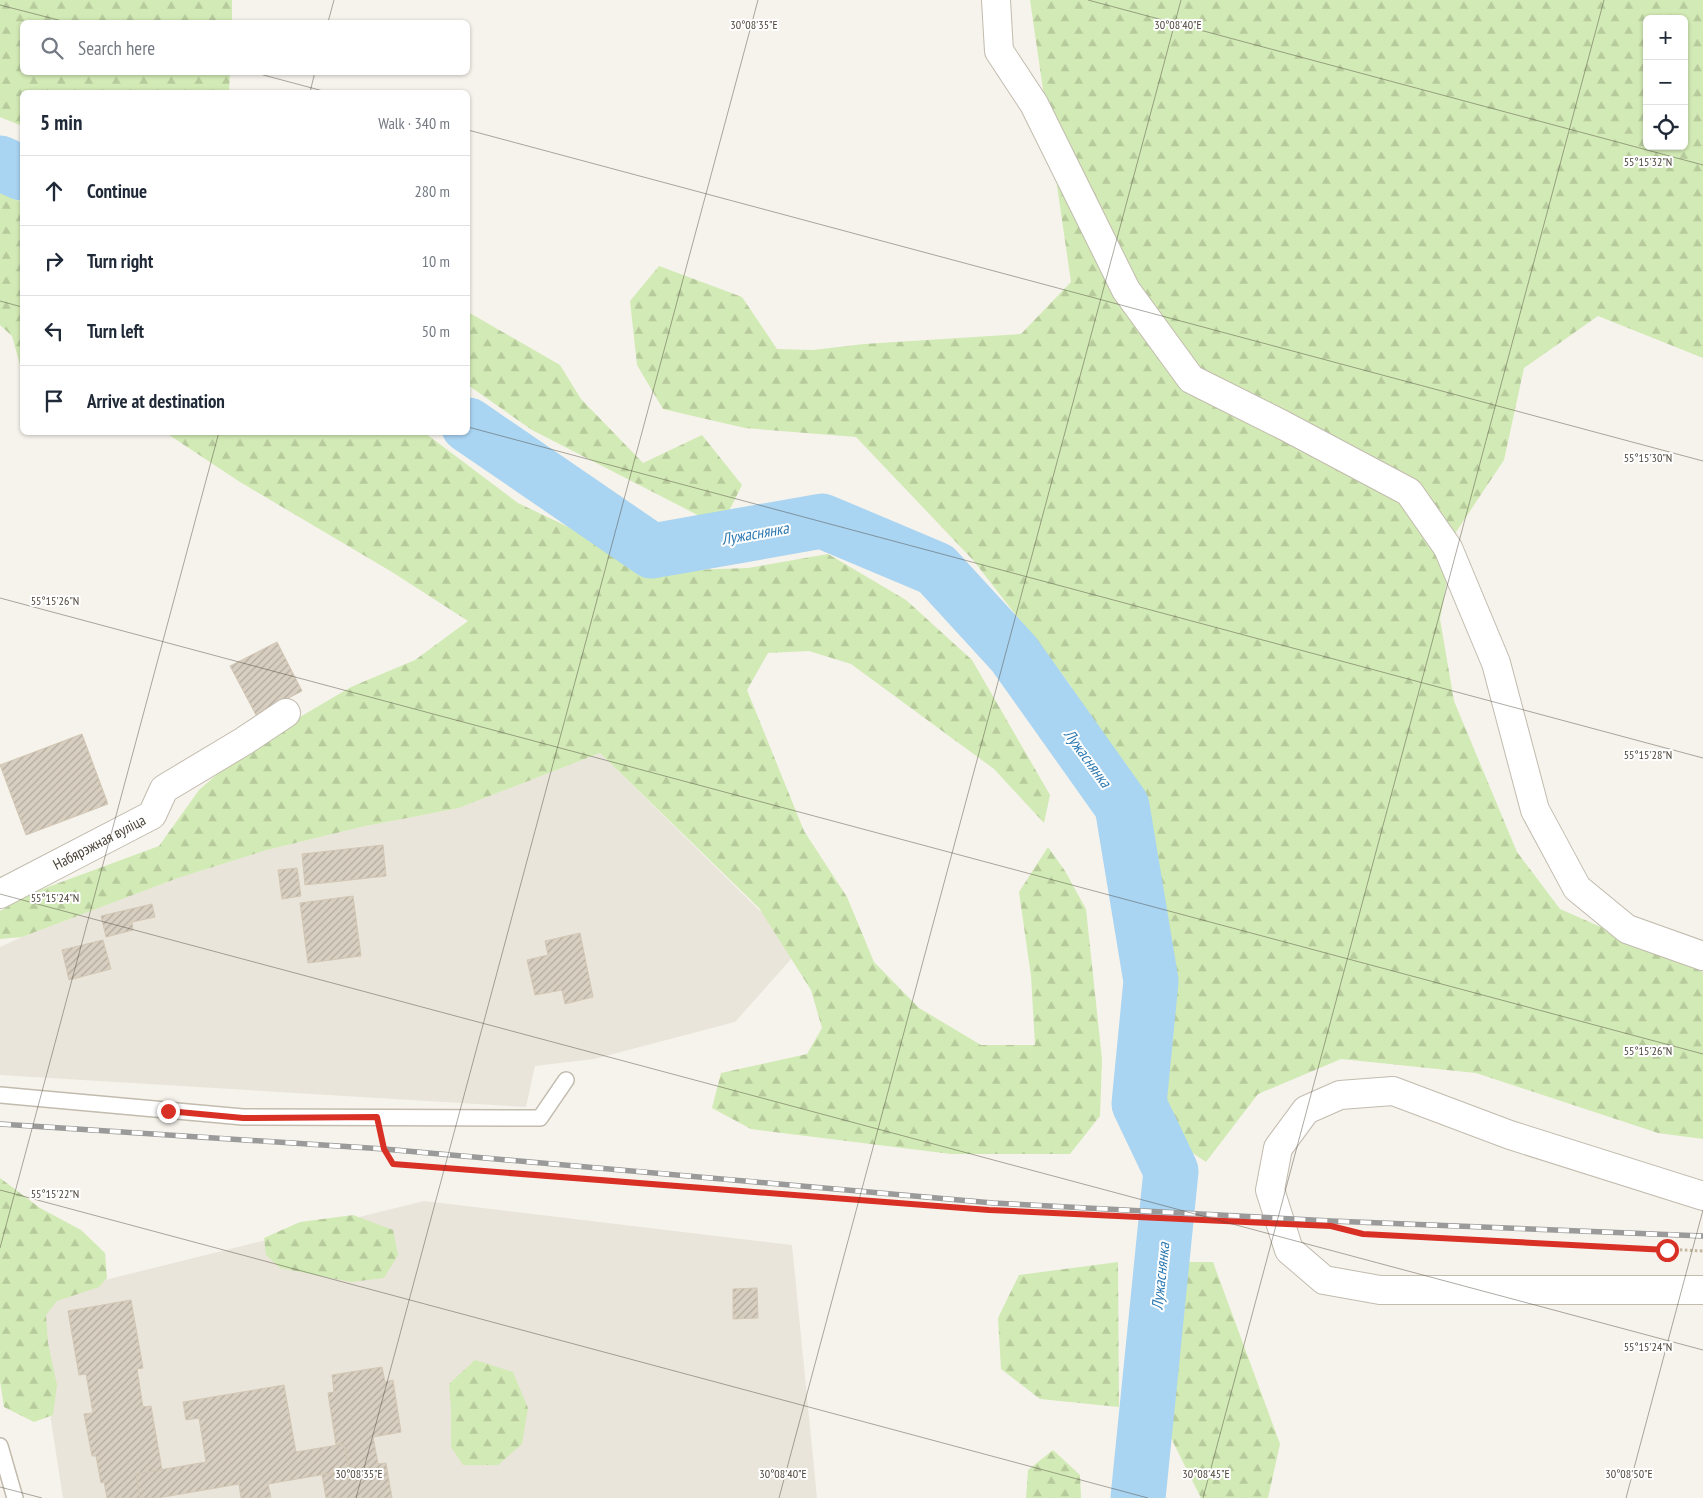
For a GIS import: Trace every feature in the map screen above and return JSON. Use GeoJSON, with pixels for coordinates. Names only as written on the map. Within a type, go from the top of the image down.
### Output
{"type":"FeatureCollection","features":[{"type":"Feature","properties":{"kind":"street"},"geometry":{"type":"LineString","coordinates":[[996,0],[999,51],[1034,104],[1126,290],[1192,379],[1409,492],[1448,548],[1496,663],[1534,810],[1577,888],[1627,929],[1703,956]]}},
{"type":"Feature","properties":{"kind":"street","name":"Набярэжная вуліца"},"geometry":{"type":"LineString","coordinates":[[0,894],[152,815],[164,789],[244,741],[286,713]]}},
{"type":"Feature","properties":{"kind":"street"},"geometry":{"type":"LineString","coordinates":[[1703,1196],[1510,1135],[1393,1090],[1340,1096],[1306,1110],[1278,1148],[1270,1190],[1288,1250],[1324,1280],[1380,1290],[1703,1290]]}},
{"type":"Feature","properties":{"kind":"lane"},"geometry":{"type":"LineString","coordinates":[[0,1095],[243,1118],[540,1118],[566,1080]]}},
{"type":"Feature","properties":{"kind":"lane"},"geometry":{"type":"LineString","coordinates":[[0,1446],[15,1498]]}},
{"type":"Feature","properties":{"kind":"path"},"geometry":{"type":"LineString","coordinates":[[377,1117],[384,1149],[393,1164],[989,1210],[1331,1226],[1363,1234],[1703,1251]]}},
{"type":"Feature","properties":{"kind":"shaded area"},"geometry":{"type":"Polygon","coordinates":[[[600,753],[763,914],[792,958],[735,1022],[594,1059],[535,1066],[526,1107],[0,1075],[0,947],[178,878],[267,850],[361,827],[459,808],[600,753]]]}},
{"type":"Feature","properties":{"kind":"shaded area"},"geometry":{"type":"Polygon","coordinates":[[[424,1201],[792,1245],[817,1498],[63,1498],[32,1298],[424,1201]]]}},
{"type":"Feature","properties":{"kind":"green space"},"geometry":{"type":"Polygon","coordinates":[[[0,0],[232,0],[232,20],[20,20],[20,75],[230,75],[229,90],[20,90],[20,125],[0,117],[0,0]]]}},
{"type":"Feature","properties":{"kind":"green space"},"geometry":{"type":"Polygon","coordinates":[[[1030,0],[1703,0],[1703,358],[1598,316],[1524,368],[1504,460],[1456,532],[1440,619],[1454,701],[1517,852],[1560,909],[1703,972],[1703,1139],[1658,1133],[1476,1073],[1341,1059],[1258,1094],[1206,1162],[1146,1122],[1162,1000],[1149,891],[1071,686],[973,560],[856,437],[745,428],[663,409],[637,365],[630,301],[659,266],[742,297],[777,349],[813,350],[864,344],[1021,334],[1071,282],[1030,0]]]}},
{"type":"Feature","properties":{"kind":"green space"},"geometry":{"type":"Polygon","coordinates":[[[0,193],[20,201],[20,365],[12,336],[0,325],[0,193]]]}},
{"type":"Feature","properties":{"kind":"green space"},"geometry":{"type":"Polygon","coordinates":[[[470,313],[560,365],[581,399],[643,463],[702,435],[742,485],[721,527],[532,430],[470,386],[470,313]]]}},
{"type":"Feature","properties":{"kind":"green space"},"geometry":{"type":"Polygon","coordinates":[[[169,435],[428,435],[518,503],[661,571],[748,568],[828,554],[906,600],[972,660],[1050,795],[1044,823],[994,769],[851,664],[809,651],[768,653],[747,690],[804,831],[847,897],[874,962],[919,1008],[981,1045],[1035,1045],[1031,976],[1019,892],[1048,847],[1065,871],[1086,909],[1102,1059],[1100,1116],[1070,1154],[951,1154],[751,1129],[712,1108],[721,1073],[807,1054],[822,1028],[811,990],[759,908],[600,753],[459,808],[361,827],[267,850],[178,878],[22,937],[0,939],[0,911],[29,894],[159,846],[199,790],[249,747],[351,687],[415,660],[468,621],[392,572],[240,482],[169,435]]]}},
{"type":"Feature","properties":{"kind":"green space"},"geometry":{"type":"Polygon","coordinates":[[[0,1178],[40,1208],[81,1230],[105,1253],[107,1278],[99,1287],[57,1301],[46,1315],[48,1343],[57,1385],[53,1415],[34,1422],[4,1407],[0,1381],[0,1178]]]}},
{"type":"Feature","properties":{"kind":"green space"},"geometry":{"type":"Polygon","coordinates":[[[353,1215],[393,1230],[398,1255],[384,1278],[351,1282],[280,1268],[266,1255],[264,1238],[300,1222],[353,1215]]]}},
{"type":"Feature","properties":{"kind":"green space"},"geometry":{"type":"Polygon","coordinates":[[[1118,1262],[1119,1407],[1040,1399],[1001,1369],[998,1318],[1019,1275],[1118,1262]]]}},
{"type":"Feature","properties":{"kind":"green space"},"geometry":{"type":"Polygon","coordinates":[[[1182,1262],[1213,1262],[1280,1444],[1268,1498],[1201,1498],[1164,1424],[1182,1262]]]}},
{"type":"Feature","properties":{"kind":"green space"},"geometry":{"type":"Polygon","coordinates":[[[475,1360],[513,1372],[528,1408],[522,1444],[498,1465],[463,1465],[451,1447],[449,1384],[475,1360]]]}},
{"type":"Feature","properties":{"kind":"green space"},"geometry":{"type":"Polygon","coordinates":[[[1053,1450],[1080,1475],[1081,1498],[1026,1498],[1028,1470],[1053,1450]]]}},
{"type":"Feature","properties":{"kind":"building"},"geometry":{"type":"Polygon","coordinates":[[[277,642],[302,691],[256,715],[230,666],[277,642]]]}},
{"type":"Feature","properties":{"kind":"building"},"geometry":{"type":"Polygon","coordinates":[[[82,734],[108,804],[26,835],[0,765],[82,734]]]}},
{"type":"Feature","properties":{"kind":"building"},"geometry":{"type":"Polygon","coordinates":[[[383,845],[386,876],[305,885],[302,854],[383,845]]]}},
{"type":"Feature","properties":{"kind":"building"},"geometry":{"type":"Polygon","coordinates":[[[297,868],[301,896],[282,899],[278,870],[297,868]]]}},
{"type":"Feature","properties":{"kind":"building"},"geometry":{"type":"Polygon","coordinates":[[[353,896],[361,956],[308,963],[300,903],[353,896]]]}},
{"type":"Feature","properties":{"kind":"building"},"geometry":{"type":"Polygon","coordinates":[[[152,904],[155,917],[132,922],[133,930],[106,937],[101,916],[152,904]]]}},
{"type":"Feature","properties":{"kind":"building"},"geometry":{"type":"Polygon","coordinates":[[[580,933],[593,997],[565,1004],[562,990],[535,995],[527,960],[548,955],[545,941],[580,933]]]}},
{"type":"Feature","properties":{"kind":"building"},"geometry":{"type":"Polygon","coordinates":[[[103,940],[111,969],[69,980],[62,950],[103,940]]]}},
{"type":"Feature","properties":{"kind":"building"},"geometry":{"type":"Polygon","coordinates":[[[757,1288],[758,1318],[733,1319],[733,1289],[757,1288]]]}},
{"type":"Feature","properties":{"kind":"building"},"geometry":{"type":"Polygon","coordinates":[[[131,1300],[143,1368],[137,1369],[143,1407],[151,1406],[162,1470],[136,1474],[140,1498],[107,1498],[104,1482],[101,1483],[96,1456],[92,1456],[84,1414],[93,1413],[86,1374],[79,1375],[68,1311],[131,1300]]]}},
{"type":"Feature","properties":{"kind":"building"},"geometry":{"type":"Polygon","coordinates":[[[382,1367],[385,1382],[393,1380],[401,1432],[373,1437],[378,1464],[386,1463],[392,1498],[326,1498],[322,1475],[349,1470],[344,1444],[336,1445],[328,1393],[334,1392],[332,1375],[382,1367]]]}},
{"type":"Feature","properties":{"kind":"building"},"geometry":{"type":"Polygon","coordinates":[[[284,1385],[296,1452],[344,1444],[349,1470],[268,1484],[271,1497],[241,1498],[239,1484],[158,1498],[140,1498],[136,1474],[206,1462],[199,1418],[186,1420],[183,1402],[284,1385]]]}},
{"type":"Feature","properties":{"kind":"waterway","name":"Лужаснянка"},"geometry":{"type":"LineString","coordinates":[[0,163],[20,172]]}},
{"type":"Feature","properties":{"kind":"waterway","name":"Лужаснянка"},"geometry":{"type":"LineString","coordinates":[[470,426],[652,551],[822,521],[936,569],[1014,654],[1122,806],[1151,981],[1139,1104],[1171,1171],[1138,1498]]}},
{"type":"Feature","properties":{"kind":"railway"},"geometry":{"type":"LineString","coordinates":[[0,1124],[384,1149],[993,1203],[1331,1221],[1703,1236]]}},
{"type":"Feature","properties":{"kind":"route"},"geometry":{"type":"LineString","coordinates":[[168,1111],[243,1118],[377,1117],[384,1149],[393,1164],[989,1210],[1331,1226],[1363,1234],[1667,1250]]}}]}
